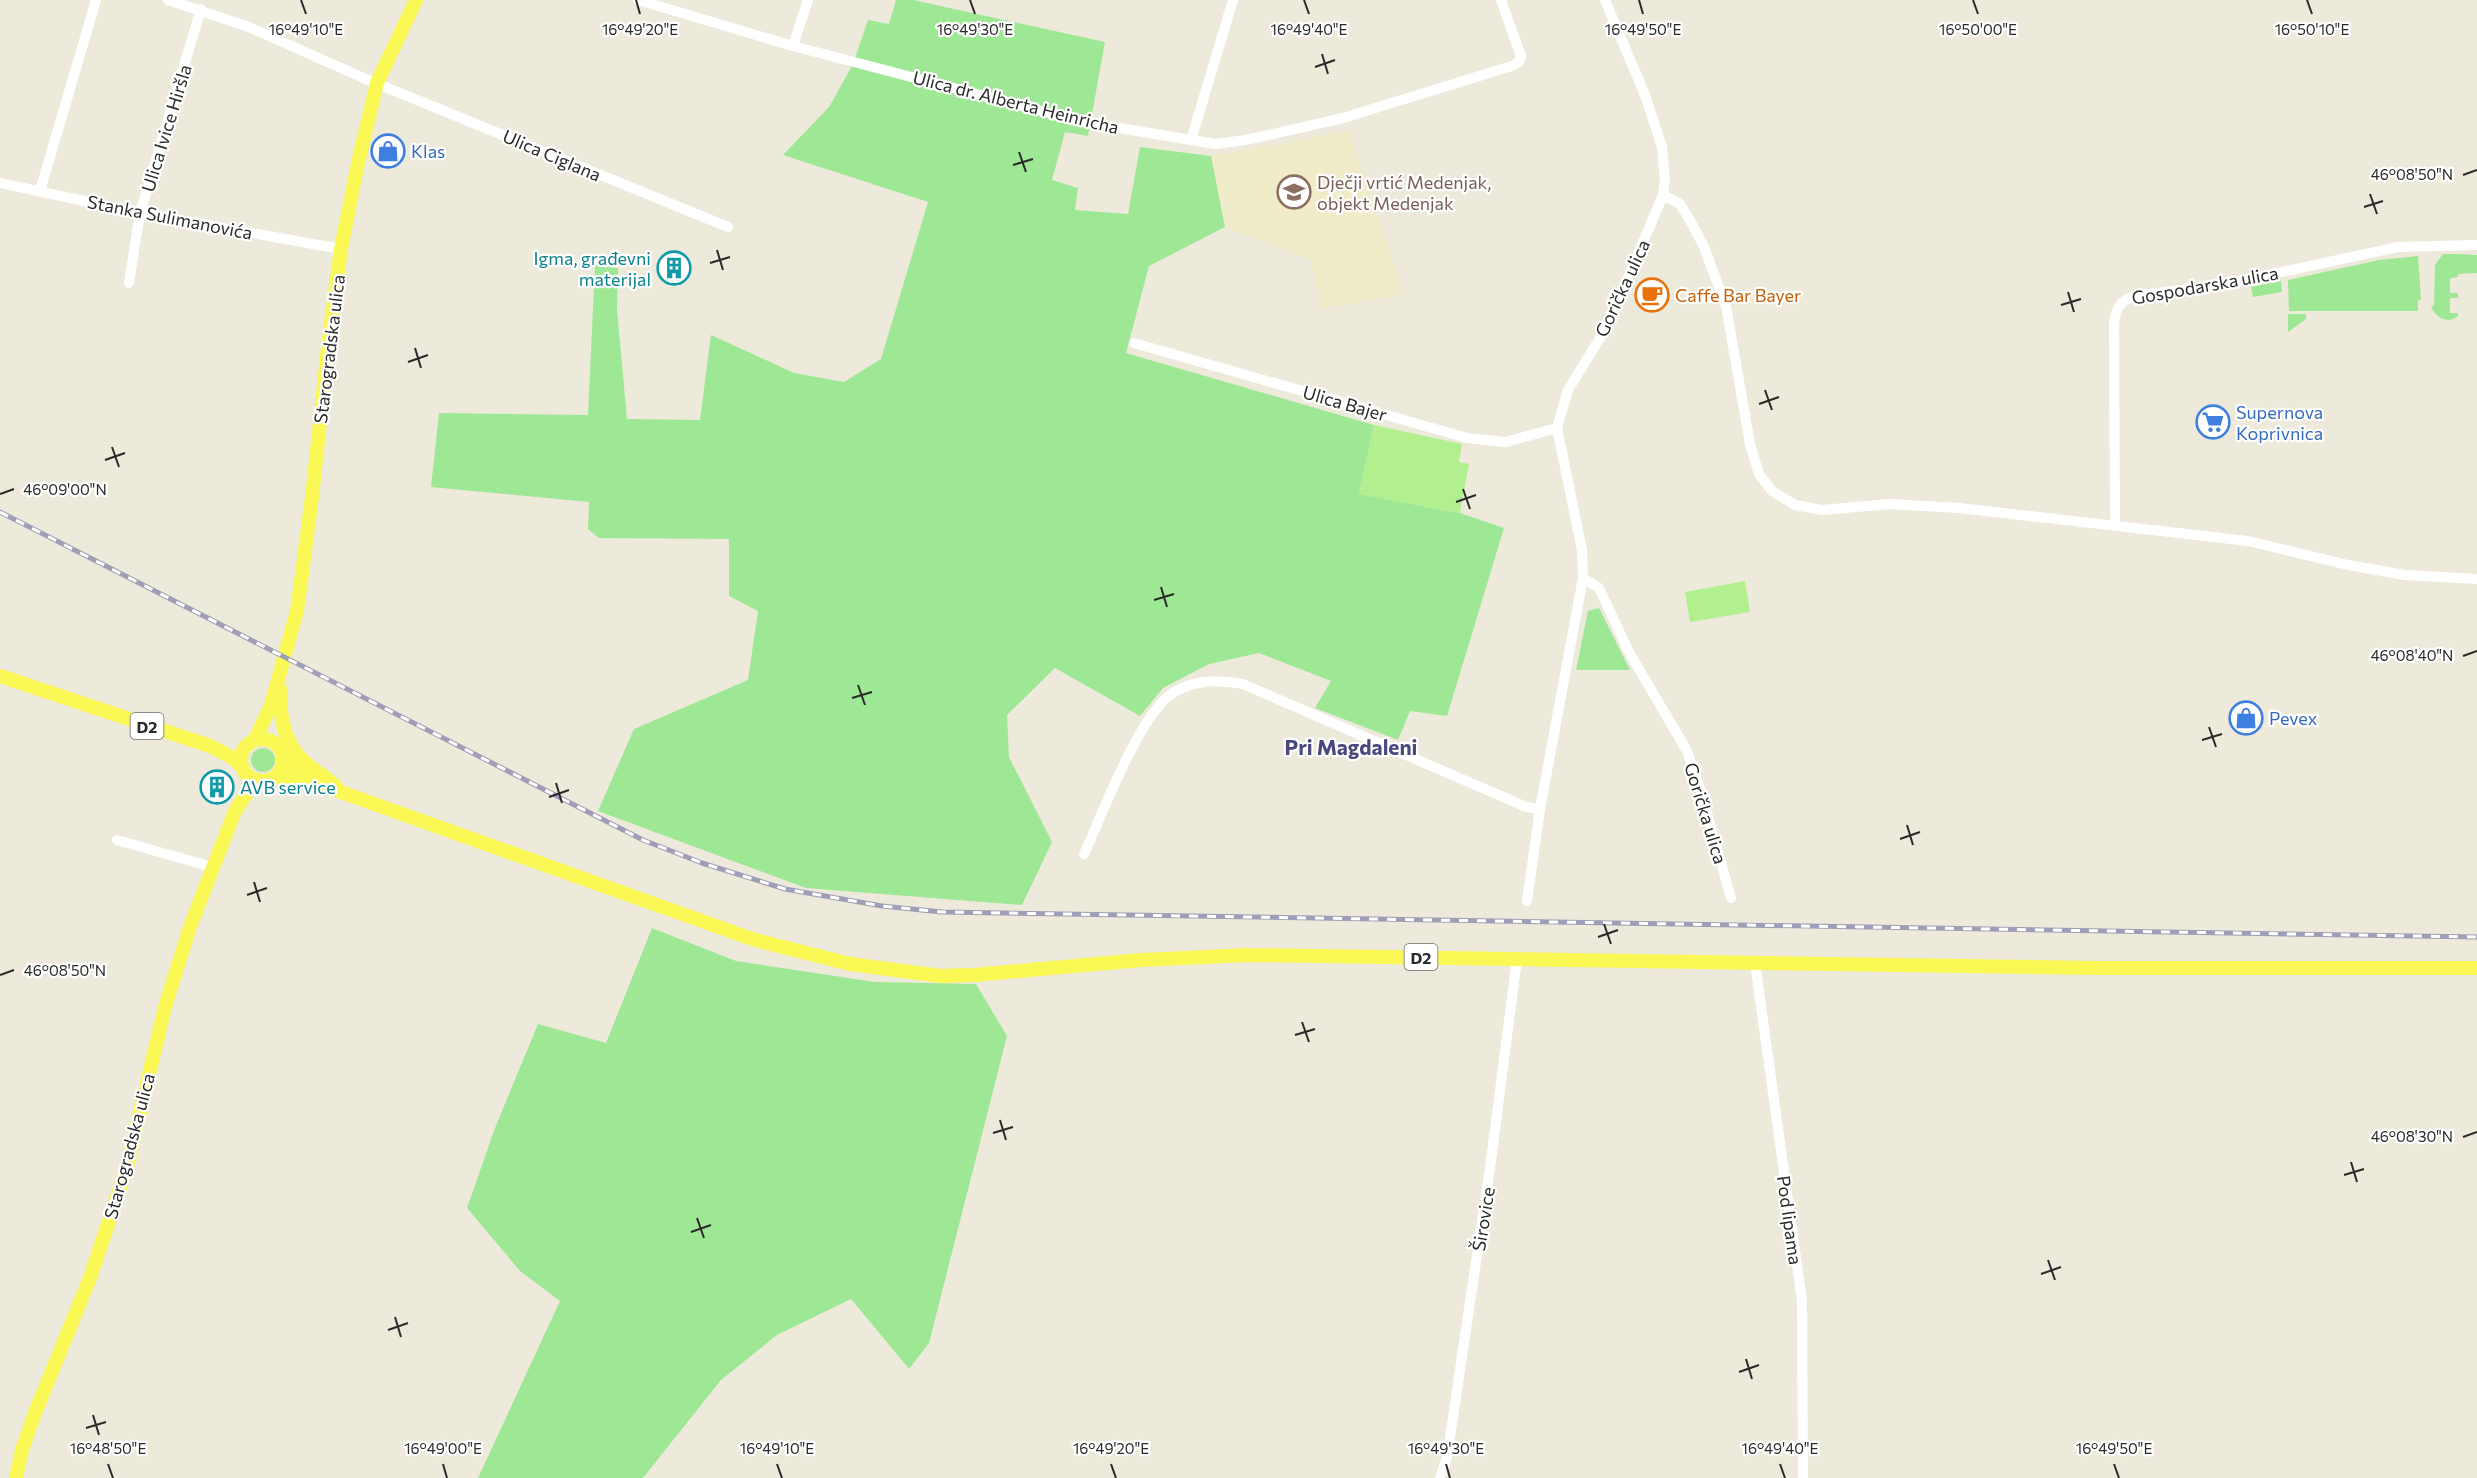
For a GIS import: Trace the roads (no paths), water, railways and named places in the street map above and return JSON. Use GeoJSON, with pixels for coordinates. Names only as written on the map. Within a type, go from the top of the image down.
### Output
{"type":"FeatureCollection","features":[{"type":"Feature","properties":{"kind":"main road","name":"Starogradska ulica"},"geometry":{"type":"LineString","coordinates":[[250,743],[271,705],[297,611],[341,249],[376,83],[416,0]]}},
{"type":"Feature","properties":{"kind":"main road","name":"D2"},"geometry":{"type":"LineString","coordinates":[[0,676],[210,746],[233,758],[248,776],[266,780],[286,777],[321,785],[755,940],[839,962],[893,972],[940,976],[983,975],[1141,960],[1247,955],[2092,968],[2477,968]]}},
{"type":"Feature","properties":{"kind":"main road"},"geometry":{"type":"LineString","coordinates":[[278,678],[282,723],[288,742],[305,763],[332,781],[340,792]]}},
{"type":"Feature","properties":{"kind":"main road","name":"Starogradska ulica"},"geometry":{"type":"LineString","coordinates":[[271,705],[271,730],[275,743]]}},
{"type":"Feature","properties":{"kind":"main road","name":"D2"},"geometry":{"type":"LineString","coordinates":[[210,746],[269,740],[275,743],[283,757],[321,785]]}},
{"type":"Feature","properties":{"kind":"main road"},"geometry":{"type":"LineString","coordinates":[[243,769],[242,753],[250,743]]}},
{"type":"Feature","properties":{"kind":"main road"},"geometry":{"type":"LineString","coordinates":[[266,780],[281,770],[283,757]]}},
{"type":"Feature","properties":{"kind":"main road","name":"Starogradska ulica"},"geometry":{"type":"LineString","coordinates":[[16,1478],[22,1450],[35,1413],[90,1278],[127,1167],[165,1006],[212,867],[235,811],[243,785],[243,769]]}},
{"type":"Feature","properties":{"kind":"main road","name":"Starogradska ulica"},"geometry":{"type":"LineString","coordinates":[[235,811],[247,793],[266,780]]}},
{"type":"Feature","properties":{"kind":"street"},"geometry":{"type":"LineString","coordinates":[[40,192],[96,0]]}},
{"type":"Feature","properties":{"kind":"street","name":"Ulica Ciglana"},"geometry":{"type":"LineString","coordinates":[[168,0],[201,9],[728,227]]}},
{"type":"Feature","properties":{"kind":"street","name":"Ulica dr. Alberta Heinricha"},"geometry":{"type":"LineString","coordinates":[[638,0],[793,46],[1083,122],[1215,144],[1293,130],[1342,118],[1519,62],[1521,56],[1501,0]]}},
{"type":"Feature","properties":{"kind":"street"},"geometry":{"type":"LineString","coordinates":[[793,46],[808,0]]}},
{"type":"Feature","properties":{"kind":"street"},"geometry":{"type":"LineString","coordinates":[[1191,140],[1233,0]]}},
{"type":"Feature","properties":{"kind":"street","name":"Gorička ulica"},"geometry":{"type":"LineString","coordinates":[[1527,901],[1540,809],[1583,578],[1582,550],[1557,428],[1568,390],[1616,306],[1663,195],[1662,147],[1636,68],[1605,0]]}},
{"type":"Feature","properties":{"kind":"street","name":"Ulica Ivice Hiršla"},"geometry":{"type":"LineString","coordinates":[[129,283],[140,213],[201,9]]}},
{"type":"Feature","properties":{"kind":"street","name":"Stanka Sulimanovića"},"geometry":{"type":"LineString","coordinates":[[0,183],[140,213],[341,249]]}},
{"type":"Feature","properties":{"kind":"street"},"geometry":{"type":"LineString","coordinates":[[1663,195],[1680,204],[1704,247],[1716,276],[1726,306],[1755,464],[1766,484],[1780,497],[1795,505],[1822,510],[1866,504],[1914,505],[2115,525],[2248,541],[2348,565],[2405,575],[2477,579]]}},
{"type":"Feature","properties":{"kind":"street","name":"Gospodarska ulica"},"geometry":{"type":"LineString","coordinates":[[2115,525],[2114,323],[2116,311],[2124,300],[2134,296],[2222,285],[2398,247],[2477,245]]}},
{"type":"Feature","properties":{"kind":"street","name":"Ulica Bajer"},"geometry":{"type":"LineString","coordinates":[[1134,343],[1467,438],[1506,441],[1557,428]]}},
{"type":"Feature","properties":{"kind":"street","name":"Gorička ulica"},"geometry":{"type":"LineString","coordinates":[[1583,578],[1599,588],[1629,652],[1687,752],[1701,792],[1731,898]]}},
{"type":"Feature","properties":{"kind":"street"},"geometry":{"type":"LineString","coordinates":[[1084,855],[1135,743],[1154,713],[1174,692],[1192,684],[1215,680],[1244,684],[1526,807],[1540,809]]}},
{"type":"Feature","properties":{"kind":"street"},"geometry":{"type":"LineString","coordinates":[[117,840],[212,867]]}},
{"type":"Feature","properties":{"kind":"street","name":"Širovice"},"geometry":{"type":"LineString","coordinates":[[1440,1478],[1447,1457],[1487,1191],[1517,959]]}},
{"type":"Feature","properties":{"kind":"street","name":"Pod lipama"},"geometry":{"type":"LineString","coordinates":[[1755,963],[1802,1301],[1803,1478]]}},
{"type":"Feature","properties":{"kind":"railway"},"geometry":{"type":"LineString","coordinates":[[0,512],[643,840],[702,863],[785,889],[882,906],[942,912],[2477,937]]}},
{"type":"Feature","properties":{"kind":"place","name":"Klas"},"geometry":{"type":"Point","coordinates":[388,151]}},
{"type":"Feature","properties":{"kind":"place","name":"Dječji vrtić Medenjak, objekt Medenjak"},"geometry":{"type":"Point","coordinates":[1294,192]}},
{"type":"Feature","properties":{"kind":"place","name":"Igma, građevni materijal"},"geometry":{"type":"Point","coordinates":[674,268]}},
{"type":"Feature","properties":{"kind":"place","name":"Caffe Bar Bayer"},"geometry":{"type":"Point","coordinates":[1652,295]}},
{"type":"Feature","properties":{"kind":"place","name":"Supernova Koprivnica"},"geometry":{"type":"Point","coordinates":[2213,422]}},
{"type":"Feature","properties":{"kind":"place","name":"Pevex"},"geometry":{"type":"Point","coordinates":[2246,718]}},
{"type":"Feature","properties":{"kind":"place","name":"AVB service"},"geometry":{"type":"Point","coordinates":[217,787]}},
{"type":"Feature","properties":{"kind":"district","name":"Pri Magdaleni"},"geometry":{"type":"Point","coordinates":[1351,746]}}]}
